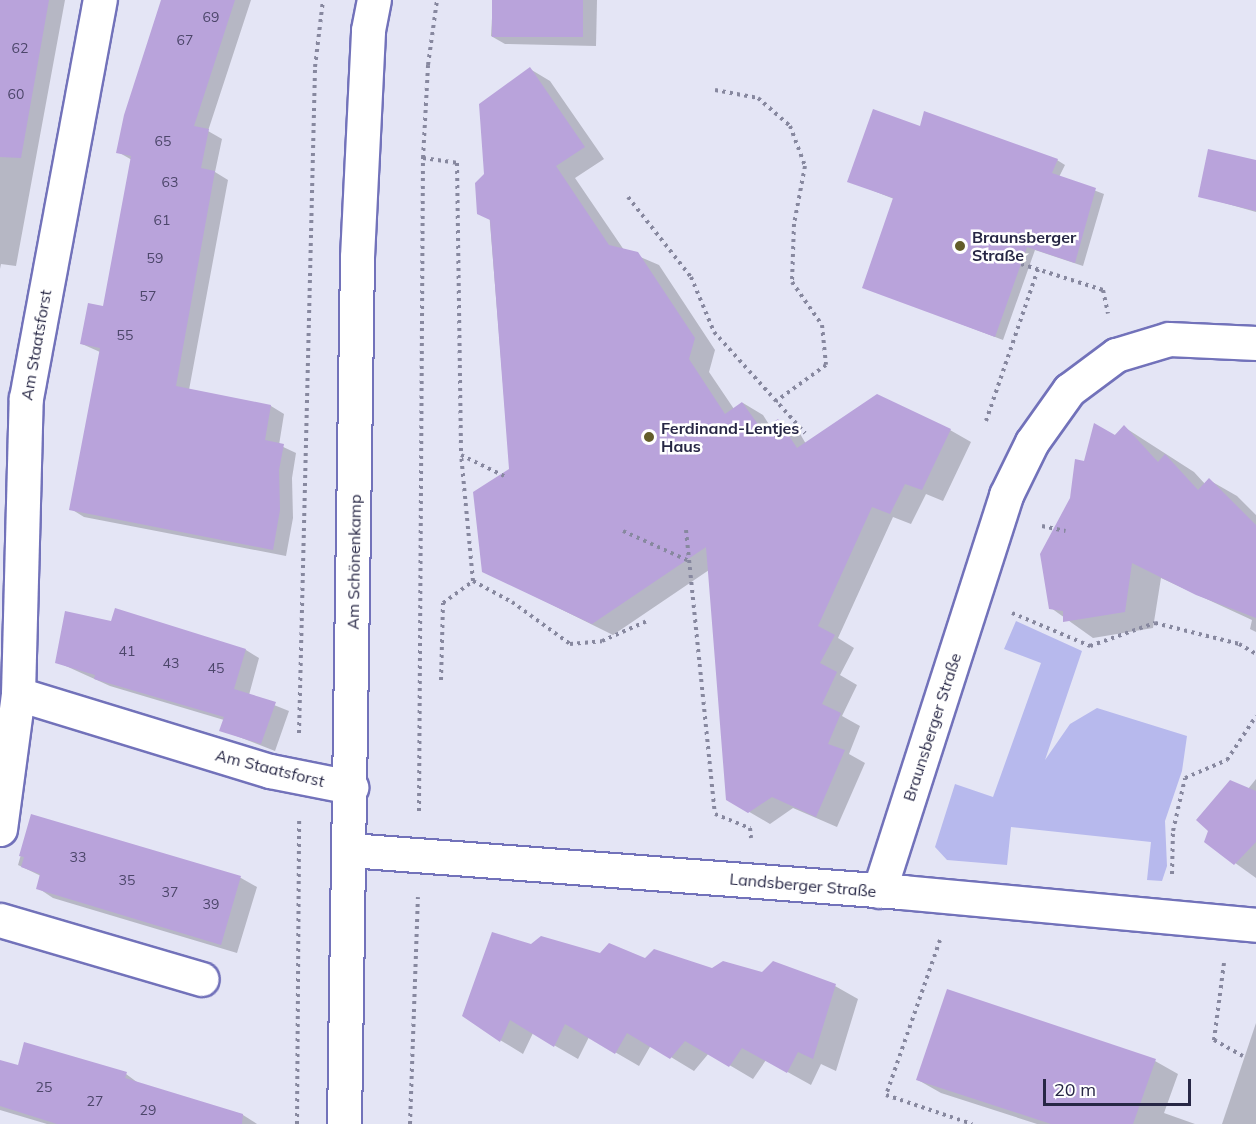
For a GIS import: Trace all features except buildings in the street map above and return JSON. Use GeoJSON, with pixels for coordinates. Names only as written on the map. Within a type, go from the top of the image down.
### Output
{"type":"FeatureCollection","features":[{"type":"Feature","properties":{"kind":"street","name":"Am Staatsforst"},"geometry":{"type":"LineString","coordinates":[[0,829],[18,694],[26,398],[100,0]]}},
{"type":"Feature","properties":{"kind":"street","name":"Am Schönenkamp"},"geometry":{"type":"LineString","coordinates":[[344,1124],[351,787],[357,257],[368,30],[374,0]]}},
{"type":"Feature","properties":{"kind":"street","name":"Braunsberger Straße"},"geometry":{"type":"LineString","coordinates":[[879,891],[1006,495],[1032,442],[1069,390],[1116,355],[1169,339],[1256,343]]}},
{"type":"Feature","properties":{"kind":"street","name":"Am Staatsforst"},"geometry":{"type":"LineString","coordinates":[[18,694],[298,777],[351,787]]}},
{"type":"Feature","properties":{"kind":"street","name":"Landsberger Straße"},"geometry":{"type":"LineString","coordinates":[[350,850],[954,897],[1256,925]]}},
{"type":"Feature","properties":{"kind":"street"},"geometry":{"type":"LineString","coordinates":[[0,920],[202,979]]}},
{"type":"Feature","properties":{"kind":"path"},"geometry":{"type":"LineString","coordinates":[[297,1124],[298,777],[315,67],[323,0]]}},
{"type":"Feature","properties":{"kind":"path"},"geometry":{"type":"LineString","coordinates":[[410,1124],[418,854],[423,158],[428,65],[437,0]]}},
{"type":"Feature","properties":{"kind":"path"},"geometry":{"type":"LineString","coordinates":[[715,90],[758,98],[790,126],[805,166],[794,224],[792,282],[822,325],[826,364],[777,400]]}},
{"type":"Feature","properties":{"kind":"path"},"geometry":{"type":"LineString","coordinates":[[423,158],[458,163],[460,456],[473,581]]}},
{"type":"Feature","properties":{"kind":"path"},"geometry":{"type":"LineString","coordinates":[[628,197],[691,277],[714,332],[805,433]]}},
{"type":"Feature","properties":{"kind":"path"},"geometry":{"type":"LineString","coordinates":[[1021,264],[1103,290],[1116,355]]}},
{"type":"Feature","properties":{"kind":"path"},"geometry":{"type":"LineString","coordinates":[[986,421],[1038,269]]}},
{"type":"Feature","properties":{"kind":"path"},"geometry":{"type":"LineString","coordinates":[[460,456],[504,476]]}},
{"type":"Feature","properties":{"kind":"path"},"geometry":{"type":"LineString","coordinates":[[1036,525],[1065,531]]}},
{"type":"Feature","properties":{"kind":"path"},"geometry":{"type":"LineString","coordinates":[[686,530],[715,814],[750,828],[752,848]]}},
{"type":"Feature","properties":{"kind":"path"},"geometry":{"type":"LineString","coordinates":[[623,531],[690,561]]}},
{"type":"Feature","properties":{"kind":"path"},"geometry":{"type":"LineString","coordinates":[[473,581],[512,602],[570,644],[602,640],[647,621]]}},
{"type":"Feature","properties":{"kind":"path"},"geometry":{"type":"LineString","coordinates":[[441,680],[443,603],[473,581]]}},
{"type":"Feature","properties":{"kind":"path"},"geometry":{"type":"LineString","coordinates":[[1005,610],[1090,646],[1155,623],[1239,644],[1256,654]]}},
{"type":"Feature","properties":{"kind":"path"},"geometry":{"type":"LineString","coordinates":[[1172,876],[1173,831],[1185,778],[1227,760],[1256,716]]}},
{"type":"Feature","properties":{"kind":"path"},"geometry":{"type":"LineString","coordinates":[[954,897],[886,1095],[972,1124]]}},
{"type":"Feature","properties":{"kind":"path"},"geometry":{"type":"LineString","coordinates":[[1224,960],[1214,1040],[1243,1056]]}},
{"type":"Feature","properties":{"kind":"shaded area"},"geometry":{"type":"Polygon","coordinates":[[[1016,621],[1082,651],[1045,760],[1070,724],[1097,708],[1187,736],[1182,771],[1165,821],[1167,866],[1162,881],[1147,880],[1151,842],[1011,827],[1007,865],[947,860],[935,847],[955,784],[993,797],[1041,663],[1004,649],[1016,621]]]}},
{"type":"Feature","properties":{"kind":"place","name":"Braunsberger Straße"},"geometry":{"type":"Point","coordinates":[960,246]}},
{"type":"Feature","properties":{"kind":"place","name":"Ferdinand-Lentjes Haus"},"geometry":{"type":"Point","coordinates":[649,437]}}]}
